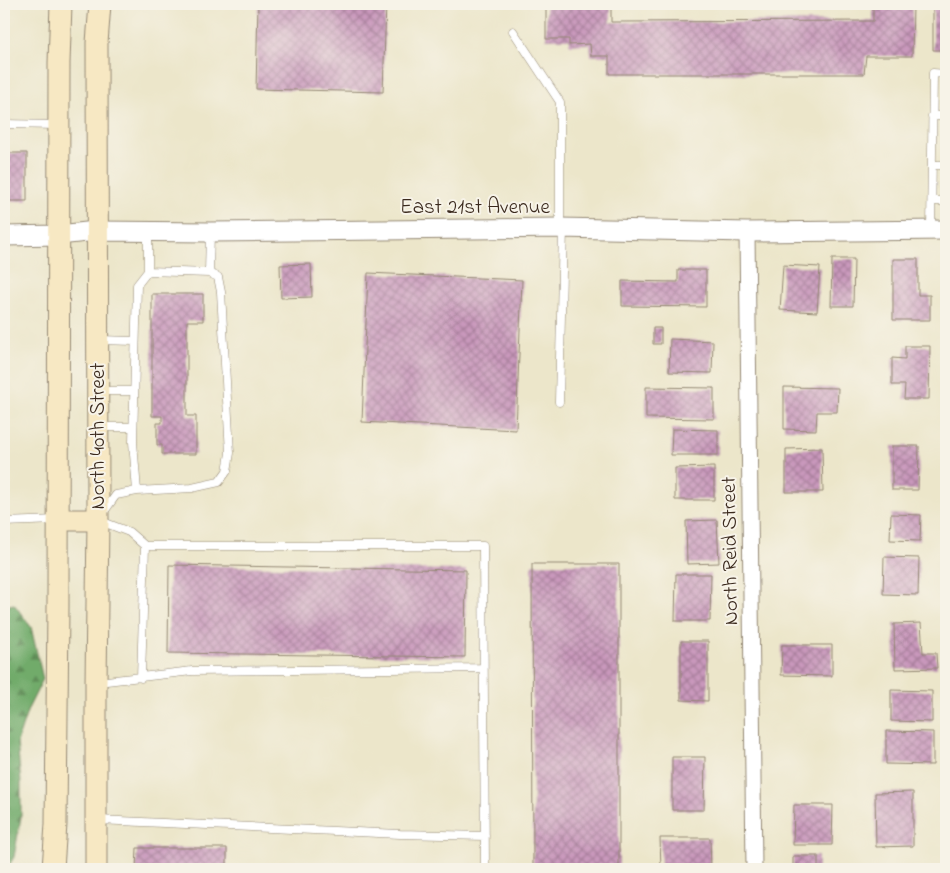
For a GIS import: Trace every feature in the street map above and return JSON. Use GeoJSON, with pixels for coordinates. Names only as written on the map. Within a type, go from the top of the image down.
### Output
{"type":"FeatureCollection","features":[{"type":"Feature","properties":{"kind":"main road","name":"North 40th Street"},"geometry":{"type":"LineString","coordinates":[[53,869],[56,824],[61,4]]}},
{"type":"Feature","properties":{"kind":"main road","name":"North 40th Street"},"geometry":{"type":"LineString","coordinates":[[96,869],[98,520],[96,231],[97,43],[100,4]]}},
{"type":"Feature","properties":{"kind":"main road"},"geometry":{"type":"LineString","coordinates":[[58,520],[98,520]]}},
{"type":"Feature","properties":{"kind":"street","name":"East 21st Avenue"},"geometry":{"type":"LineString","coordinates":[[4,236],[148,230],[210,232],[562,228],[747,232],[939,230]]}},
{"type":"Feature","properties":{"kind":"street","name":"North Reid Street"},"geometry":{"type":"LineString","coordinates":[[747,232],[754,869]]}},
{"type":"Feature","properties":{"kind":"lane"},"geometry":{"type":"LineString","coordinates":[[513,31],[560,102],[562,228],[559,402]]}},
{"type":"Feature","properties":{"kind":"lane"},"geometry":{"type":"LineString","coordinates":[[939,230],[932,201],[933,74],[946,74]]}},
{"type":"Feature","properties":{"kind":"lane"},"geometry":{"type":"LineString","coordinates":[[932,116],[946,116]]}},
{"type":"Feature","properties":{"kind":"lane"},"geometry":{"type":"LineString","coordinates":[[4,124],[59,125]]}},
{"type":"Feature","properties":{"kind":"lane"},"geometry":{"type":"LineString","coordinates":[[932,165],[946,165]]}},
{"type":"Feature","properties":{"kind":"lane"},"geometry":{"type":"LineString","coordinates":[[932,201],[946,201]]}},
{"type":"Feature","properties":{"kind":"lane"},"geometry":{"type":"LineString","coordinates":[[137,491],[132,427],[134,341],[137,284],[148,271],[148,230]]}},
{"type":"Feature","properties":{"kind":"lane"},"geometry":{"type":"LineString","coordinates":[[209,273],[210,232]]}},
{"type":"Feature","properties":{"kind":"lane"},"geometry":{"type":"LineString","coordinates":[[148,271],[209,273],[218,277],[221,292],[230,453],[227,471],[218,482],[192,488],[137,491],[116,495],[98,520],[129,532],[145,546],[483,546],[485,869]]}},
{"type":"Feature","properties":{"kind":"lane"},"geometry":{"type":"LineString","coordinates":[[97,340],[134,341]]}},
{"type":"Feature","properties":{"kind":"lane"},"geometry":{"type":"LineString","coordinates":[[97,391],[133,391]]}},
{"type":"Feature","properties":{"kind":"lane"},"geometry":{"type":"LineString","coordinates":[[97,427],[132,427]]}},
{"type":"Feature","properties":{"kind":"lane"},"geometry":{"type":"LineString","coordinates":[[4,522],[58,520]]}},
{"type":"Feature","properties":{"kind":"lane"},"geometry":{"type":"LineString","coordinates":[[141,678],[145,546]]}},
{"type":"Feature","properties":{"kind":"lane"},"geometry":{"type":"LineString","coordinates":[[96,682],[192,671],[483,668]]}},
{"type":"Feature","properties":{"kind":"lane"},"geometry":{"type":"LineString","coordinates":[[96,820],[485,836]]}},
{"type":"Feature","properties":{"kind":"green space"},"geometry":{"type":"Polygon","coordinates":[[[14,604],[31,627],[43,679],[28,709],[17,742],[21,782],[21,817],[14,857],[7,869],[4,869],[4,606],[14,604]]]}},
{"type":"Feature","properties":{"kind":"building"},"geometry":{"type":"Polygon","coordinates":[[[258,4],[386,4],[383,92],[256,89],[258,4]]]}},
{"type":"Feature","properties":{"kind":"building"},"geometry":{"type":"Polygon","coordinates":[[[546,4],[611,4],[611,22],[873,21],[873,4],[913,4],[912,56],[866,56],[864,74],[609,74],[609,56],[591,56],[590,44],[569,45],[569,39],[546,39],[546,4]]]}},
{"type":"Feature","properties":{"kind":"building"},"geometry":{"type":"Polygon","coordinates":[[[933,4],[946,4],[946,50],[933,50],[933,4]]]}},
{"type":"Feature","properties":{"kind":"building"},"geometry":{"type":"Polygon","coordinates":[[[4,153],[27,153],[27,201],[4,201],[4,153]]]}},
{"type":"Feature","properties":{"kind":"building"},"geometry":{"type":"Polygon","coordinates":[[[832,259],[854,259],[853,306],[831,306],[832,259]]]}},
{"type":"Feature","properties":{"kind":"building"},"geometry":{"type":"Polygon","coordinates":[[[893,259],[918,259],[918,295],[930,295],[930,320],[893,320],[893,259]]]}},
{"type":"Feature","properties":{"kind":"building"},"geometry":{"type":"Polygon","coordinates":[[[311,264],[312,297],[281,298],[280,265],[311,264]]]}},
{"type":"Feature","properties":{"kind":"building"},"geometry":{"type":"Polygon","coordinates":[[[783,265],[820,267],[817,312],[780,310],[783,265]]]}},
{"type":"Feature","properties":{"kind":"building"},"geometry":{"type":"Polygon","coordinates":[[[678,270],[706,270],[706,307],[622,306],[622,281],[678,282],[678,270]]]}},
{"type":"Feature","properties":{"kind":"building"},"geometry":{"type":"Polygon","coordinates":[[[368,273],[522,280],[516,430],[362,422],[368,273]]]}},
{"type":"Feature","properties":{"kind":"building"},"geometry":{"type":"Polygon","coordinates":[[[152,294],[203,294],[203,321],[187,321],[187,416],[196,416],[196,454],[162,454],[162,445],[157,445],[157,423],[162,423],[162,416],[152,416],[152,294]]]}},
{"type":"Feature","properties":{"kind":"building"},"geometry":{"type":"Polygon","coordinates":[[[653,328],[661,328],[661,344],[653,344],[653,328]]]}},
{"type":"Feature","properties":{"kind":"building"},"geometry":{"type":"Polygon","coordinates":[[[670,339],[713,341],[712,373],[669,372],[670,339]]]}},
{"type":"Feature","properties":{"kind":"building"},"geometry":{"type":"Polygon","coordinates":[[[905,346],[930,346],[929,399],[904,399],[905,385],[892,385],[892,358],[905,359],[905,346]]]}},
{"type":"Feature","properties":{"kind":"building"},"geometry":{"type":"Polygon","coordinates":[[[646,387],[714,388],[714,419],[646,418],[646,387]]]}},
{"type":"Feature","properties":{"kind":"building"},"geometry":{"type":"Polygon","coordinates":[[[784,387],[838,388],[837,412],[817,412],[816,430],[784,429],[784,387]]]}},
{"type":"Feature","properties":{"kind":"building"},"geometry":{"type":"Polygon","coordinates":[[[672,429],[718,430],[718,455],[671,455],[672,429]]]}},
{"type":"Feature","properties":{"kind":"building"},"geometry":{"type":"Polygon","coordinates":[[[892,446],[919,446],[918,490],[892,490],[892,446]]]}},
{"type":"Feature","properties":{"kind":"building"},"geometry":{"type":"Polygon","coordinates":[[[822,448],[823,492],[786,492],[786,449],[822,448]]]}},
{"type":"Feature","properties":{"kind":"building"},"geometry":{"type":"Polygon","coordinates":[[[714,467],[714,500],[675,500],[675,468],[714,467]]]}},
{"type":"Feature","properties":{"kind":"building"},"geometry":{"type":"Polygon","coordinates":[[[891,514],[921,515],[920,541],[890,540],[891,514]]]}},
{"type":"Feature","properties":{"kind":"building"},"geometry":{"type":"Polygon","coordinates":[[[717,520],[719,563],[687,564],[686,521],[717,520]]]}},
{"type":"Feature","properties":{"kind":"building"},"geometry":{"type":"Polygon","coordinates":[[[884,557],[919,558],[918,595],[883,594],[884,557]]]}},
{"type":"Feature","properties":{"kind":"building"},"geometry":{"type":"Polygon","coordinates":[[[532,564],[619,564],[619,869],[533,869],[532,564]]]}},
{"type":"Feature","properties":{"kind":"building"},"geometry":{"type":"Polygon","coordinates":[[[169,565],[466,570],[465,657],[168,653],[169,565]]]}},
{"type":"Feature","properties":{"kind":"building"},"geometry":{"type":"Polygon","coordinates":[[[676,574],[711,574],[710,621],[675,621],[676,574]]]}},
{"type":"Feature","properties":{"kind":"building"},"geometry":{"type":"Polygon","coordinates":[[[921,623],[923,653],[936,653],[937,668],[895,669],[894,624],[921,623]]]}},
{"type":"Feature","properties":{"kind":"building"},"geometry":{"type":"Polygon","coordinates":[[[681,641],[708,641],[708,701],[681,700],[681,641]]]}},
{"type":"Feature","properties":{"kind":"building"},"geometry":{"type":"Polygon","coordinates":[[[782,645],[832,645],[832,676],[781,675],[782,645]]]}},
{"type":"Feature","properties":{"kind":"building"},"geometry":{"type":"Polygon","coordinates":[[[891,690],[932,691],[932,722],[891,721],[891,690]]]}},
{"type":"Feature","properties":{"kind":"building"},"geometry":{"type":"Polygon","coordinates":[[[886,731],[933,732],[933,765],[886,764],[886,731]]]}},
{"type":"Feature","properties":{"kind":"building"},"geometry":{"type":"Polygon","coordinates":[[[672,757],[705,757],[704,810],[672,810],[672,757]]]}},
{"type":"Feature","properties":{"kind":"building"},"geometry":{"type":"Polygon","coordinates":[[[913,792],[913,846],[876,847],[875,793],[913,792]]]}},
{"type":"Feature","properties":{"kind":"building"},"geometry":{"type":"Polygon","coordinates":[[[794,805],[833,805],[832,845],[793,845],[794,805]]]}},
{"type":"Feature","properties":{"kind":"building"},"geometry":{"type":"Polygon","coordinates":[[[660,838],[710,838],[711,869],[661,869],[660,838]]]}},
{"type":"Feature","properties":{"kind":"building"},"geometry":{"type":"Polygon","coordinates":[[[137,848],[227,848],[227,869],[136,869],[137,848]]]}},
{"type":"Feature","properties":{"kind":"building"},"geometry":{"type":"Polygon","coordinates":[[[793,856],[818,856],[818,869],[793,869],[793,856]]]}}]}
